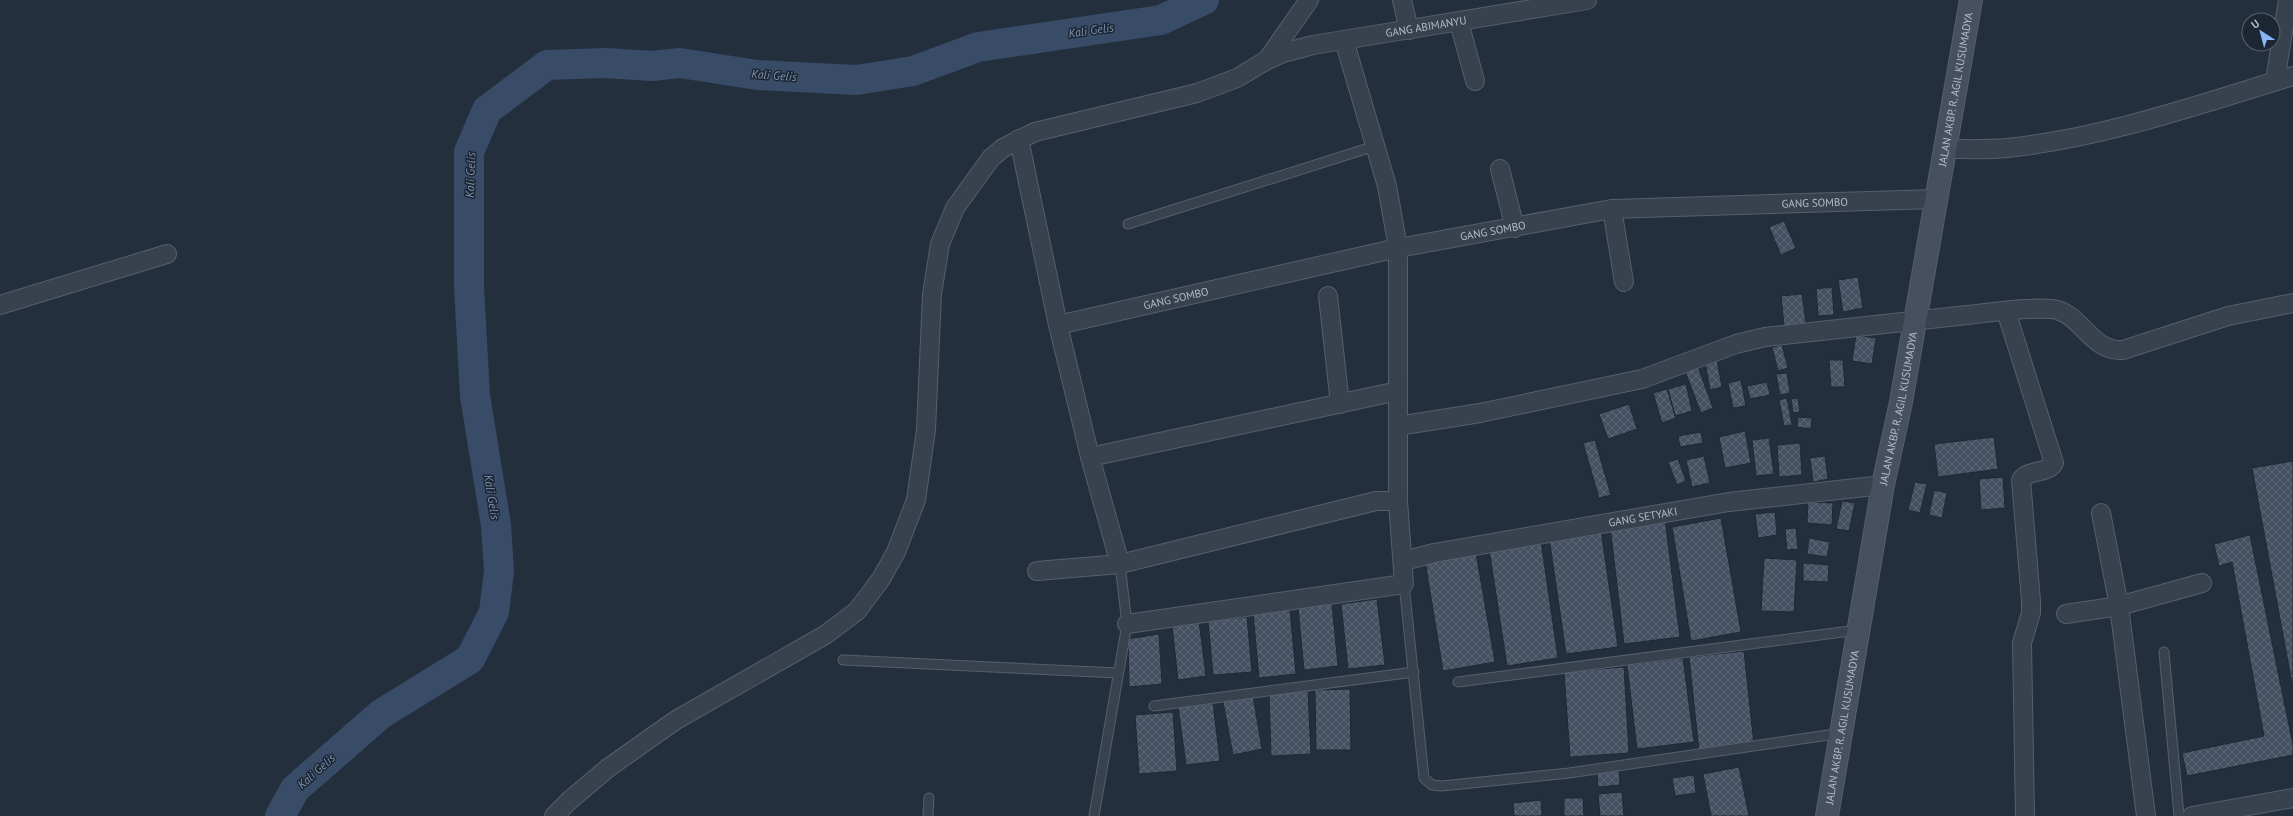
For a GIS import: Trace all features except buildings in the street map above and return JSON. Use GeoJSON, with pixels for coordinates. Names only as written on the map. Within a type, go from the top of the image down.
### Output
{"type":"FeatureCollection","features":[{"type":"Feature","properties":{"kind":"main road","name":"JALAN AKBP. R. AGIL KUSUMADYA"},"geometry":{"type":"LineString","coordinates":[[1827,816],[1883,485],[1901,402],[1935,199],[1946,149],[1971,0]]}},
{"type":"Feature","properties":{"kind":"street"},"geometry":{"type":"LineString","coordinates":[[554,816],[570,800],[608,768],[676,720],[825,635],[857,611],[881,579],[896,552],[916,500],[926,430],[932,294],[940,244],[955,208],[979,172],[991,158],[1019,139],[1053,126],[1197,94],[1237,78],[1267,60],[1308,0]]}},
{"type":"Feature","properties":{"kind":"street"},"geometry":{"type":"LineString","coordinates":[[1402,0],[1409,30]]}},
{"type":"Feature","properties":{"kind":"street","name":"GANG ABIMANYU"},"geometry":{"type":"LineString","coordinates":[[1267,60],[1298,48],[1587,0]]}},
{"type":"Feature","properties":{"kind":"street"},"geometry":{"type":"LineString","coordinates":[[2275,81],[2288,0]]}},
{"type":"Feature","properties":{"kind":"street"},"geometry":{"type":"LineString","coordinates":[[1459,22],[1475,81]]}},
{"type":"Feature","properties":{"kind":"street"},"geometry":{"type":"LineString","coordinates":[[1127,624],[1404,584],[1404,560],[1398,501],[1398,248],[1387,186],[1344,40]]}},
{"type":"Feature","properties":{"kind":"street"},"geometry":{"type":"LineString","coordinates":[[1946,149],[2006,148],[2061,140],[2150,118],[2293,76]]}},
{"type":"Feature","properties":{"kind":"street"},"geometry":{"type":"LineString","coordinates":[[1019,139],[1058,325],[1090,457],[1120,564]]}},
{"type":"Feature","properties":{"kind":"street"},"geometry":{"type":"LineString","coordinates":[[1500,169],[1515,228]]}},
{"type":"Feature","properties":{"kind":"street","name":"GANG SOMBO"},"geometry":{"type":"LineString","coordinates":[[1058,325],[1398,248],[1515,228],[1612,209],[1935,199]]}},
{"type":"Feature","properties":{"kind":"street"},"geometry":{"type":"LineString","coordinates":[[1612,209],[1624,282]]}},
{"type":"Feature","properties":{"kind":"street"},"geometry":{"type":"LineString","coordinates":[[0,305],[167,254]]}},
{"type":"Feature","properties":{"kind":"street"},"geometry":{"type":"LineString","coordinates":[[1328,296],[1340,404]]}},
{"type":"Feature","properties":{"kind":"street"},"geometry":{"type":"LineString","coordinates":[[1398,426],[1480,413],[1642,379],[1736,344],[1765,337],[2006,311],[2060,310],[2101,345],[2114,350],[2123,350],[2228,316],[2293,303]]}},
{"type":"Feature","properties":{"kind":"street"},"geometry":{"type":"LineString","coordinates":[[2006,311],[2054,463],[2051,467],[2026,475],[2021,480],[2031,601],[2031,612],[2022,643],[2025,816]]}},
{"type":"Feature","properties":{"kind":"street"},"geometry":{"type":"LineString","coordinates":[[1090,457],[1398,391]]}},
{"type":"Feature","properties":{"kind":"street","name":"GANG SETYAKI"},"geometry":{"type":"LineString","coordinates":[[1404,560],[1434,553],[1677,510],[1730,502],[1883,485]]}},
{"type":"Feature","properties":{"kind":"street"},"geometry":{"type":"LineString","coordinates":[[1037,571],[1120,564],[1376,502],[1398,501]]}},
{"type":"Feature","properties":{"kind":"street"},"geometry":{"type":"LineString","coordinates":[[2101,513],[2119,606],[2146,816]]}},
{"type":"Feature","properties":{"kind":"street"},"geometry":{"type":"LineString","coordinates":[[2066,614],[2119,606],[2202,583]]}},
{"type":"Feature","properties":{"kind":"street"},"geometry":{"type":"LineString","coordinates":[[2192,816],[2286,805]]}},
{"type":"Feature","properties":{"kind":"lane"},"geometry":{"type":"LineString","coordinates":[[1128,224],[1375,146]]}},
{"type":"Feature","properties":{"kind":"lane"},"geometry":{"type":"LineString","coordinates":[[1094,816],[1127,624],[1120,564]]}},
{"type":"Feature","properties":{"kind":"lane"},"geometry":{"type":"LineString","coordinates":[[1404,584],[1424,778],[1432,785],[1442,786],[1569,773],[1842,732]]}},
{"type":"Feature","properties":{"kind":"lane"},"geometry":{"type":"LineString","coordinates":[[1458,682],[1858,630]]}},
{"type":"Feature","properties":{"kind":"lane"},"geometry":{"type":"LineString","coordinates":[[2164,652],[2179,816]]}},
{"type":"Feature","properties":{"kind":"lane"},"geometry":{"type":"LineString","coordinates":[[842,660],[1118,673]]}},
{"type":"Feature","properties":{"kind":"lane"},"geometry":{"type":"LineString","coordinates":[[1154,706],[1414,672]]}},
{"type":"Feature","properties":{"kind":"lane"},"geometry":{"type":"LineString","coordinates":[[928,816],[929,798]]}},
{"type":"Feature","properties":{"kind":"waterway","name":"Kali Gelis"},"geometry":{"type":"LineString","coordinates":[[280,816],[295,789],[381,714],[470,659],[494,612],[499,571],[496,525],[475,396],[469,287],[469,152],[487,110],[547,65],[605,63],[652,66],[680,63],[757,75],[857,80],[913,71],[978,47],[1161,20],[1204,0]]}}]}
